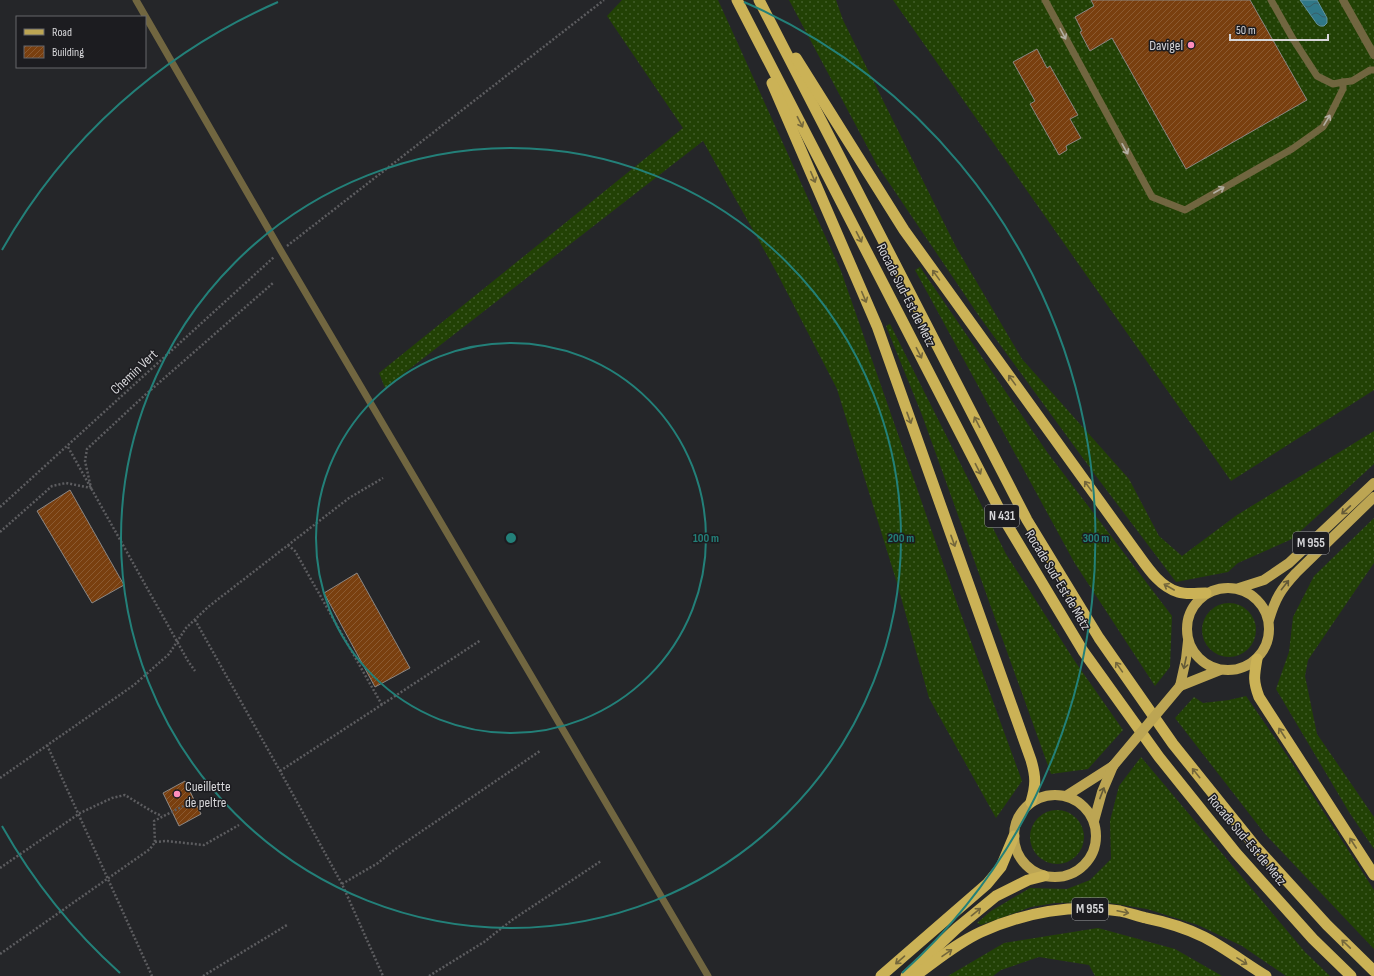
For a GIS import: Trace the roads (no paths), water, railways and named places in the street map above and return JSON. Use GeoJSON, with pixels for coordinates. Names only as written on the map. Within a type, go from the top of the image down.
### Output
{"type":"FeatureCollection","features":[{"type":"Feature","properties":{"kind":"highway"},"geometry":{"type":"LineString","coordinates":[[737,0],[877,326],[1031,760],[1035,775],[1035,789],[1031,802]]}},
{"type":"Feature","properties":{"kind":"highway","name":"Rocade Sud-Est de Metz"},"geometry":{"type":"LineString","coordinates":[[737,0],[1008,526],[1082,651],[1158,757],[1236,853],[1313,939],[1351,976]]}},
{"type":"Feature","properties":{"kind":"highway"},"geometry":{"type":"LineString","coordinates":[[760,0],[904,230],[1134,549],[1159,581],[1169,588],[1179,592],[1206,593]]}},
{"type":"Feature","properties":{"kind":"highway","name":"Rocade Sud-Est de Metz"},"geometry":{"type":"LineString","coordinates":[[760,0],[1027,520],[1099,638],[1173,744],[1255,846],[1327,925],[1374,971]]}},
{"type":"Feature","properties":{"kind":"highway"},"geometry":{"type":"LineString","coordinates":[[1257,659],[1254,685],[1259,697],[1374,875]]}},
{"type":"Feature","properties":{"kind":"highway"},"geometry":{"type":"LineString","coordinates":[[881,976],[987,884],[1001,867],[1014,836]]}},
{"type":"Feature","properties":{"kind":"highway"},"geometry":{"type":"LineString","coordinates":[[906,976],[957,928],[996,896],[1028,880],[1044,876]]}},
{"type":"Feature","properties":{"kind":"highway","name":"M 955"},"geometry":{"type":"LineString","coordinates":[[915,976],[960,944],[980,933],[1006,922],[1033,914],[1081,909],[1120,911],[1167,923],[1204,937],[1266,976]]}},
{"type":"Feature","properties":{"kind":"main road","name":"M 955"},"geometry":{"type":"LineString","coordinates":[[1239,588],[1264,580],[1289,563],[1374,483]]}},
{"type":"Feature","properties":{"kind":"main road","name":"M 955"},"geometry":{"type":"LineString","coordinates":[[1269,620],[1278,595],[1296,572],[1374,497]]}},
{"type":"Feature","properties":{"kind":"main road"},"geometry":{"type":"LineString","coordinates":[[1094,821],[1102,792],[1114,766],[1180,686],[1186,659],[1189,614],[1196,602],[1206,593],[1216,588],[1239,588],[1250,593],[1258,600],[1265,610],[1269,620],[1270,631],[1264,651],[1257,659],[1246,667],[1233,670],[1220,670],[1180,686]]}},
{"type":"Feature","properties":{"kind":"main road"},"geometry":{"type":"LineString","coordinates":[[1188,641],[1195,654],[1206,664],[1220,670]]}},
{"type":"Feature","properties":{"kind":"main road"},"geometry":{"type":"LineString","coordinates":[[1066,796],[1114,766]]}},
{"type":"Feature","properties":{"kind":"main road"},"geometry":{"type":"LineString","coordinates":[[1059,794],[1066,796],[1075,799],[1083,805],[1094,821],[1096,841],[1094,851],[1089,860],[1074,872],[1064,876],[1044,876],[1032,870],[1023,861],[1016,849],[1014,836],[1015,826],[1018,817],[1031,802],[1044,796],[1059,794]]}},
{"type":"Feature","properties":{"kind":"street"},"geometry":{"type":"LineString","coordinates":[[1343,0],[1374,55]]}},
{"type":"Feature","properties":{"kind":"lane"},"geometry":{"type":"LineString","coordinates":[[136,0],[145,16]]}},
{"type":"Feature","properties":{"kind":"lane"},"geometry":{"type":"LineString","coordinates":[[1045,0],[1152,197],[1185,210],[1292,149],[1323,127],[1343,89],[1343,82]]}},
{"type":"Feature","properties":{"kind":"lane"},"geometry":{"type":"LineString","coordinates":[[1271,0],[1293,39],[1317,76],[1333,84],[1352,81],[1370,70],[1374,70]]}},
{"type":"Feature","properties":{"kind":"lane"},"geometry":{"type":"LineString","coordinates":[[146,17],[281,250],[708,976]]}},
{"type":"Feature","properties":{"kind":"water"},"geometry":{"type":"Polygon","coordinates":[[[1300,0],[1317,0],[1327,18],[1327,23],[1324,26],[1317,24],[1300,0]]]}},
{"type":"Feature","properties":{"kind":"place","name":"Davigel"},"geometry":{"type":"Point","coordinates":[1191,45]}},
{"type":"Feature","properties":{"kind":"place","name":"Cueillette de peltre"},"geometry":{"type":"Point","coordinates":[177,794]}}]}
